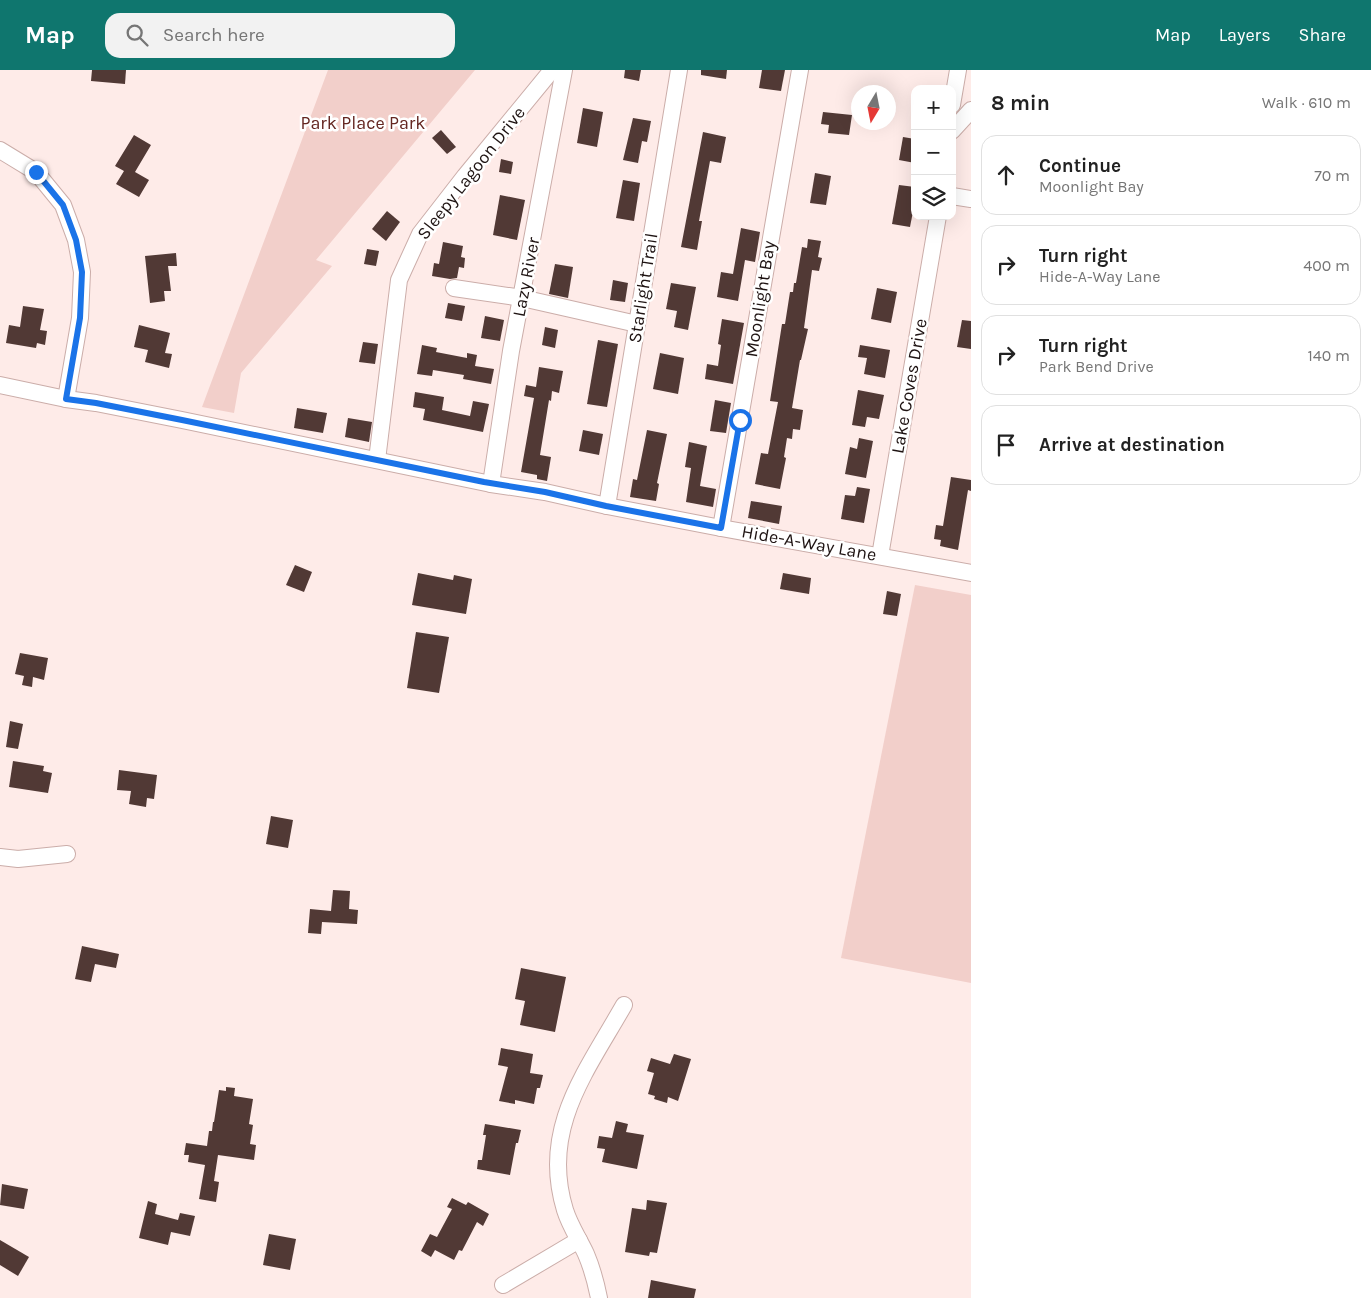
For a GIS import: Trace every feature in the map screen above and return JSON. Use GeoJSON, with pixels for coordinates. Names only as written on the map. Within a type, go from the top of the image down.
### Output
{"type":"FeatureCollection","features":[{"type":"Feature","properties":{"kind":"street","name":"Sleepy Lagoon Drive"},"geometry":{"type":"LineString","coordinates":[[377,460],[399,280],[420,234],[552,70]]}},
{"type":"Feature","properties":{"kind":"street","name":"Lazy River"},"geometry":{"type":"LineString","coordinates":[[491,484],[512,351],[564,70]]}},
{"type":"Feature","properties":{"kind":"street","name":"Starlight Trail"},"geometry":{"type":"LineString","coordinates":[[606,506],[679,70]]}},
{"type":"Feature","properties":{"kind":"street","name":"Moonlight Bay"},"geometry":{"type":"LineString","coordinates":[[721,528],[800,70]]}},
{"type":"Feature","properties":{"kind":"street"},"geometry":{"type":"LineString","coordinates":[[955,85],[958,70]]}},
{"type":"Feature","properties":{"kind":"street"},"geometry":{"type":"LineString","coordinates":[[953,130],[971,110]]}},
{"type":"Feature","properties":{"kind":"street"},"geometry":{"type":"LineString","coordinates":[[0,150],[36,172],[63,205],[76,240],[82,272],[80,318],[66,399]]}},
{"type":"Feature","properties":{"kind":"street"},"geometry":{"type":"LineString","coordinates":[[956,197],[971,199]]}},
{"type":"Feature","properties":{"kind":"street","name":"Lake Coves Drive"},"geometry":{"type":"LineString","coordinates":[[880,556],[937,220]]}},
{"type":"Feature","properties":{"kind":"street"},"geometry":{"type":"LineString","coordinates":[[454,288],[522,298],[637,324]]}},
{"type":"Feature","properties":{"kind":"street","name":"Hide-A-Way Lane"},"geometry":{"type":"LineString","coordinates":[[0,385],[66,399],[106,404],[491,484],[545,492],[721,528],[971,573]]}},
{"type":"Feature","properties":{"kind":"street"},"geometry":{"type":"LineString","coordinates":[[0,857],[18,859],[67,854]]}},
{"type":"Feature","properties":{"kind":"street"},"geometry":{"type":"LineString","coordinates":[[599,1298],[592,1271],[568,1219],[559,1186],[557,1164],[564,1118],[574,1094],[624,1005]]}},
{"type":"Feature","properties":{"kind":"street"},"geometry":{"type":"LineString","coordinates":[[503,1285],[579,1240]]}},
{"type":"Feature","properties":{"kind":"green space","name":"Park Place Park"},"geometry":{"type":"Polygon","coordinates":[[[328,70],[475,70],[316,260],[332,266],[241,373],[234,413],[202,407],[328,70]]]}},
{"type":"Feature","properties":{"kind":"green space"},"geometry":{"type":"Polygon","coordinates":[[[915,585],[971,595],[971,983],[841,958],[915,585]]]}},
{"type":"Feature","properties":{"kind":"building"},"geometry":{"type":"Polygon","coordinates":[[[92,70],[126,70],[125,84],[91,81],[92,70]]]}},
{"type":"Feature","properties":{"kind":"building"},"geometry":{"type":"Polygon","coordinates":[[[625,70],[641,70],[639,81],[624,78],[625,70]]]}},
{"type":"Feature","properties":{"kind":"building"},"geometry":{"type":"Polygon","coordinates":[[[701,70],[727,70],[726,79],[701,75],[701,70]]]}},
{"type":"Feature","properties":{"kind":"building"},"geometry":{"type":"Polygon","coordinates":[[[762,70],[785,70],[781,91],[759,88],[762,70]]]}},
{"type":"Feature","properties":{"kind":"building"},"geometry":{"type":"Polygon","coordinates":[[[583,108],[603,112],[597,147],[577,143],[583,108]]]}},
{"type":"Feature","properties":{"kind":"building"},"geometry":{"type":"Polygon","coordinates":[[[823,112],[851,115],[849,135],[828,133],[829,125],[821,124],[823,112]]]}},
{"type":"Feature","properties":{"kind":"building"},"geometry":{"type":"Polygon","coordinates":[[[633,118],[651,121],[647,142],[642,141],[638,163],[623,160],[633,118]]]}},
{"type":"Feature","properties":{"kind":"building"},"geometry":{"type":"Polygon","coordinates":[[[441,130],[456,147],[447,154],[432,138],[441,130]]]}},
{"type":"Feature","properties":{"kind":"building"},"geometry":{"type":"Polygon","coordinates":[[[703,132],[726,137],[721,163],[710,161],[699,221],[702,221],[697,250],[681,247],[703,132]]]}},
{"type":"Feature","properties":{"kind":"building"},"geometry":{"type":"Polygon","coordinates":[[[134,135],[151,145],[135,172],[149,180],[139,197],[116,184],[124,171],[115,166],[134,135]]]}},
{"type":"Feature","properties":{"kind":"building"},"geometry":{"type":"Polygon","coordinates":[[[903,137],[911,138],[911,162],[899,160],[903,137]]]}},
{"type":"Feature","properties":{"kind":"building"},"geometry":{"type":"Polygon","coordinates":[[[501,159],[513,162],[511,174],[499,172],[501,159]]]}},
{"type":"Feature","properties":{"kind":"building"},"geometry":{"type":"Polygon","coordinates":[[[815,173],[831,176],[826,205],[810,203],[815,173]]]}},
{"type":"Feature","properties":{"kind":"building"},"geometry":{"type":"Polygon","coordinates":[[[623,180],[640,183],[634,221],[616,218],[623,180]]]}},
{"type":"Feature","properties":{"kind":"building"},"geometry":{"type":"Polygon","coordinates":[[[899,185],[911,186],[910,227],[892,224],[899,185]]]}},
{"type":"Feature","properties":{"kind":"building"},"geometry":{"type":"Polygon","coordinates":[[[500,195],[525,200],[517,240],[493,235],[500,195]]]}},
{"type":"Feature","properties":{"kind":"building"},"geometry":{"type":"Polygon","coordinates":[[[387,211],[400,222],[386,241],[372,229],[387,211]]]}},
{"type":"Feature","properties":{"kind":"building"},"geometry":{"type":"Polygon","coordinates":[[[741,228],[760,232],[755,262],[745,260],[738,301],[717,297],[721,272],[733,274],[741,228]]]}},
{"type":"Feature","properties":{"kind":"building"},"geometry":{"type":"Polygon","coordinates":[[[808,239],[821,241],[818,257],[822,258],[819,271],[812,270],[804,328],[808,329],[800,360],[792,408],[803,410],[800,430],[793,429],[792,439],[787,438],[784,457],[786,458],[780,489],[755,484],[761,453],[768,454],[778,402],[770,401],[782,324],[785,324],[790,292],[793,292],[794,283],[796,283],[802,247],[807,248],[808,239]]]}},
{"type":"Feature","properties":{"kind":"building"},"geometry":{"type":"Polygon","coordinates":[[[443,242],[463,246],[461,257],[465,258],[464,268],[459,267],[457,278],[450,279],[432,276],[434,263],[439,264],[443,242]]]}},
{"type":"Feature","properties":{"kind":"building"},"geometry":{"type":"Polygon","coordinates":[[[367,249],[379,251],[376,266],[364,264],[367,249]]]}},
{"type":"Feature","properties":{"kind":"building"},"geometry":{"type":"Polygon","coordinates":[[[176,253],[177,266],[168,266],[171,291],[164,291],[165,301],[150,303],[145,256],[176,253]]]}},
{"type":"Feature","properties":{"kind":"building"},"geometry":{"type":"Polygon","coordinates":[[[555,264],[573,267],[568,298],[549,294],[555,264]]]}},
{"type":"Feature","properties":{"kind":"building"},"geometry":{"type":"Polygon","coordinates":[[[613,280],[628,283],[625,302],[610,300],[613,280]]]}},
{"type":"Feature","properties":{"kind":"building"},"geometry":{"type":"Polygon","coordinates":[[[671,283],[696,287],[688,330],[674,327],[677,311],[666,309],[671,283]]]}},
{"type":"Feature","properties":{"kind":"building"},"geometry":{"type":"Polygon","coordinates":[[[877,288],[897,292],[891,323],[871,319],[877,288]]]}},
{"type":"Feature","properties":{"kind":"building"},"geometry":{"type":"Polygon","coordinates":[[[448,303],[465,306],[462,321],[445,318],[448,303]]]}},
{"type":"Feature","properties":{"kind":"building"},"geometry":{"type":"Polygon","coordinates":[[[23,306],[44,309],[40,330],[47,331],[45,345],[37,343],[36,348],[6,343],[9,325],[20,327],[23,306]]]}},
{"type":"Feature","properties":{"kind":"building"},"geometry":{"type":"Polygon","coordinates":[[[485,316],[504,320],[500,341],[481,338],[485,316]]]}},
{"type":"Feature","properties":{"kind":"building"},"geometry":{"type":"Polygon","coordinates":[[[722,319],[744,323],[733,384],[705,379],[707,364],[718,366],[721,345],[718,344],[722,319]]]}},
{"type":"Feature","properties":{"kind":"building"},"geometry":{"type":"Polygon","coordinates":[[[962,320],[971,321],[971,349],[957,347],[962,320]]]}},
{"type":"Feature","properties":{"kind":"building"},"geometry":{"type":"Polygon","coordinates":[[[139,325],[170,333],[165,353],[172,354],[169,368],[145,362],[148,350],[134,347],[139,325]]]}},
{"type":"Feature","properties":{"kind":"building"},"geometry":{"type":"Polygon","coordinates":[[[545,327],[558,330],[555,348],[542,345],[545,327]]]}},
{"type":"Feature","properties":{"kind":"building"},"geometry":{"type":"Polygon","coordinates":[[[598,340],[618,344],[607,407],[587,404],[598,340]]]}},
{"type":"Feature","properties":{"kind":"building"},"geometry":{"type":"Polygon","coordinates":[[[363,342],[378,344],[375,364],[359,362],[363,342]]]}},
{"type":"Feature","properties":{"kind":"building"},"geometry":{"type":"Polygon","coordinates":[[[422,345],[437,348],[436,352],[467,358],[467,353],[477,355],[475,366],[494,369],[491,384],[463,379],[464,375],[433,370],[432,376],[417,374],[422,345]]]}},
{"type":"Feature","properties":{"kind":"building"},"geometry":{"type":"Polygon","coordinates":[[[860,345],[890,350],[885,378],[864,374],[867,358],[858,357],[860,345]]]}},
{"type":"Feature","properties":{"kind":"building"},"geometry":{"type":"Polygon","coordinates":[[[660,353],[684,358],[678,394],[653,389],[660,353]]]}},
{"type":"Feature","properties":{"kind":"building"},"geometry":{"type":"Polygon","coordinates":[[[539,367],[563,371],[559,393],[552,391],[551,401],[549,400],[540,455],[551,457],[547,481],[537,479],[537,475],[521,472],[534,398],[524,396],[526,385],[536,387],[539,367]]]}},
{"type":"Feature","properties":{"kind":"building"},"geometry":{"type":"Polygon","coordinates":[[[858,390],[884,395],[879,419],[867,417],[865,427],[852,425],[858,390]]]}},
{"type":"Feature","properties":{"kind":"building"},"geometry":{"type":"Polygon","coordinates":[[[415,392],[444,397],[442,410],[470,416],[473,401],[489,404],[483,432],[423,420],[425,409],[413,407],[415,392]]]}},
{"type":"Feature","properties":{"kind":"building"},"geometry":{"type":"Polygon","coordinates":[[[715,400],[731,403],[726,433],[710,431],[715,400]]]}},
{"type":"Feature","properties":{"kind":"building"},"geometry":{"type":"Polygon","coordinates":[[[297,408],[327,413],[323,433],[294,428],[297,408]]]}},
{"type":"Feature","properties":{"kind":"building"},"geometry":{"type":"Polygon","coordinates":[[[348,418],[372,422],[369,442],[345,437],[348,418]]]}},
{"type":"Feature","properties":{"kind":"building"},"geometry":{"type":"Polygon","coordinates":[[[583,430],[603,434],[599,455],[579,451],[583,430]]]}},
{"type":"Feature","properties":{"kind":"building"},"geometry":{"type":"Polygon","coordinates":[[[647,430],[667,434],[657,483],[659,484],[656,501],[630,497],[633,479],[637,480],[647,430]]]}},
{"type":"Feature","properties":{"kind":"building"},"geometry":{"type":"Polygon","coordinates":[[[859,438],[873,441],[866,478],[845,474],[850,447],[857,449],[859,438]]]}},
{"type":"Feature","properties":{"kind":"building"},"geometry":{"type":"Polygon","coordinates":[[[689,442],[707,446],[700,486],[716,489],[713,507],[686,502],[691,468],[685,467],[689,442]]]}},
{"type":"Feature","properties":{"kind":"building"},"geometry":{"type":"Polygon","coordinates":[[[951,477],[971,480],[971,491],[968,490],[958,550],[940,546],[941,540],[934,539],[936,525],[943,526],[951,477]]]}},
{"type":"Feature","properties":{"kind":"building"},"geometry":{"type":"Polygon","coordinates":[[[857,487],[870,489],[864,523],[841,519],[845,495],[855,496],[857,487]]]}},
{"type":"Feature","properties":{"kind":"building"},"geometry":{"type":"Polygon","coordinates":[[[751,501],[782,506],[779,524],[748,518],[751,501]]]}},
{"type":"Feature","properties":{"kind":"building"},"geometry":{"type":"Polygon","coordinates":[[[295,565],[312,572],[304,592],[286,585],[295,565]]]}},
{"type":"Feature","properties":{"kind":"building"},"geometry":{"type":"Polygon","coordinates":[[[418,573],[453,580],[454,575],[472,579],[466,614],[412,605],[418,573]]]}},
{"type":"Feature","properties":{"kind":"building"},"geometry":{"type":"Polygon","coordinates":[[[783,573],[811,578],[809,594],[780,589],[783,573]]]}},
{"type":"Feature","properties":{"kind":"building"},"geometry":{"type":"Polygon","coordinates":[[[887,591],[901,594],[897,616],[883,614],[887,591]]]}},
{"type":"Feature","properties":{"kind":"building"},"geometry":{"type":"Polygon","coordinates":[[[416,632],[449,637],[439,693],[407,688],[416,632]]]}},
{"type":"Feature","properties":{"kind":"building"},"geometry":{"type":"Polygon","coordinates":[[[20,653],[48,658],[44,680],[33,677],[32,687],[22,685],[24,676],[15,674],[20,653]]]}},
{"type":"Feature","properties":{"kind":"building"},"geometry":{"type":"Polygon","coordinates":[[[10,721],[23,724],[18,749],[6,747],[10,721]]]}},
{"type":"Feature","properties":{"kind":"building"},"geometry":{"type":"Polygon","coordinates":[[[13,761],[44,766],[43,771],[52,773],[48,793],[9,787],[13,761]]]}},
{"type":"Feature","properties":{"kind":"building"},"geometry":{"type":"Polygon","coordinates":[[[119,770],[157,775],[154,799],[147,798],[146,807],[129,804],[131,791],[117,790],[119,770]]]}},
{"type":"Feature","properties":{"kind":"building"},"geometry":{"type":"Polygon","coordinates":[[[271,816],[293,820],[288,848],[266,844],[271,816]]]}},
{"type":"Feature","properties":{"kind":"building"},"geometry":{"type":"Polygon","coordinates":[[[333,890],[350,891],[349,909],[358,910],[357,924],[322,922],[321,934],[308,933],[310,909],[331,911],[333,890]]]}},
{"type":"Feature","properties":{"kind":"building"},"geometry":{"type":"Polygon","coordinates":[[[82,946],[119,954],[116,968],[95,964],[91,982],[75,979],[82,946]]]}},
{"type":"Feature","properties":{"kind":"building"},"geometry":{"type":"Polygon","coordinates":[[[521,968],[566,977],[555,1032],[520,1025],[525,1001],[515,999],[521,968]]]}},
{"type":"Feature","properties":{"kind":"building"},"geometry":{"type":"Polygon","coordinates":[[[501,1048],[533,1054],[530,1073],[543,1075],[540,1088],[537,1088],[534,1104],[515,1100],[515,1104],[499,1101],[508,1067],[498,1065],[501,1048]]]}},
{"type":"Feature","properties":{"kind":"building"},"geometry":{"type":"Polygon","coordinates":[[[674,1054],[691,1059],[678,1101],[668,1097],[667,1103],[654,1099],[655,1096],[648,1094],[654,1073],[647,1071],[651,1058],[670,1064],[674,1054]]]}},
{"type":"Feature","properties":{"kind":"building"},"geometry":{"type":"Polygon","coordinates":[[[226,1087],[235,1088],[234,1096],[253,1099],[249,1124],[253,1125],[250,1144],[256,1145],[254,1160],[218,1155],[214,1181],[219,1182],[216,1202],[199,1199],[205,1165],[188,1162],[189,1155],[184,1155],[186,1143],[207,1146],[209,1131],[212,1131],[214,1122],[219,1090],[226,1091],[226,1087]]]}},
{"type":"Feature","properties":{"kind":"building"},"geometry":{"type":"Polygon","coordinates":[[[616,1121],[628,1124],[626,1132],[644,1135],[637,1169],[602,1162],[605,1149],[597,1148],[599,1136],[612,1138],[616,1121]]]}},
{"type":"Feature","properties":{"kind":"building"},"geometry":{"type":"Polygon","coordinates":[[[485,1124],[521,1130],[518,1143],[516,1143],[510,1175],[477,1169],[478,1160],[482,1160],[486,1135],[483,1135],[485,1124]]]}},
{"type":"Feature","properties":{"kind":"building"},"geometry":{"type":"Polygon","coordinates":[[[2,1184],[28,1189],[24,1209],[0,1205],[2,1184]]]}},
{"type":"Feature","properties":{"kind":"building"},"geometry":{"type":"Polygon","coordinates":[[[452,1198],[466,1205],[468,1202],[489,1214],[483,1226],[477,1222],[462,1251],[459,1250],[454,1260],[435,1250],[431,1257],[421,1251],[430,1234],[437,1237],[452,1209],[447,1207],[452,1198]]]}},
{"type":"Feature","properties":{"kind":"building"},"geometry":{"type":"Polygon","coordinates":[[[647,1200],[667,1203],[657,1253],[650,1252],[649,1256],[625,1252],[632,1208],[646,1210],[647,1200]]]}},
{"type":"Feature","properties":{"kind":"building"},"geometry":{"type":"Polygon","coordinates":[[[148,1201],[157,1204],[155,1214],[178,1220],[180,1213],[195,1216],[190,1236],[171,1232],[168,1245],[139,1238],[148,1201]]]}},
{"type":"Feature","properties":{"kind":"building"},"geometry":{"type":"Polygon","coordinates":[[[269,1234],[296,1239],[290,1270],[263,1265],[269,1234]]]}},
{"type":"Feature","properties":{"kind":"building"},"geometry":{"type":"Polygon","coordinates":[[[0,1240],[29,1257],[18,1276],[0,1265],[0,1240]]]}},
{"type":"Feature","properties":{"kind":"building"},"geometry":{"type":"Polygon","coordinates":[[[651,1280],[696,1289],[694,1298],[648,1298],[651,1280]]]}},
{"type":"Feature","properties":{"kind":"route"},"geometry":{"type":"LineString","coordinates":[[36,172],[63,205],[76,240],[82,272],[80,318],[66,399],[96,403],[721,528],[740,420]]}}]}
